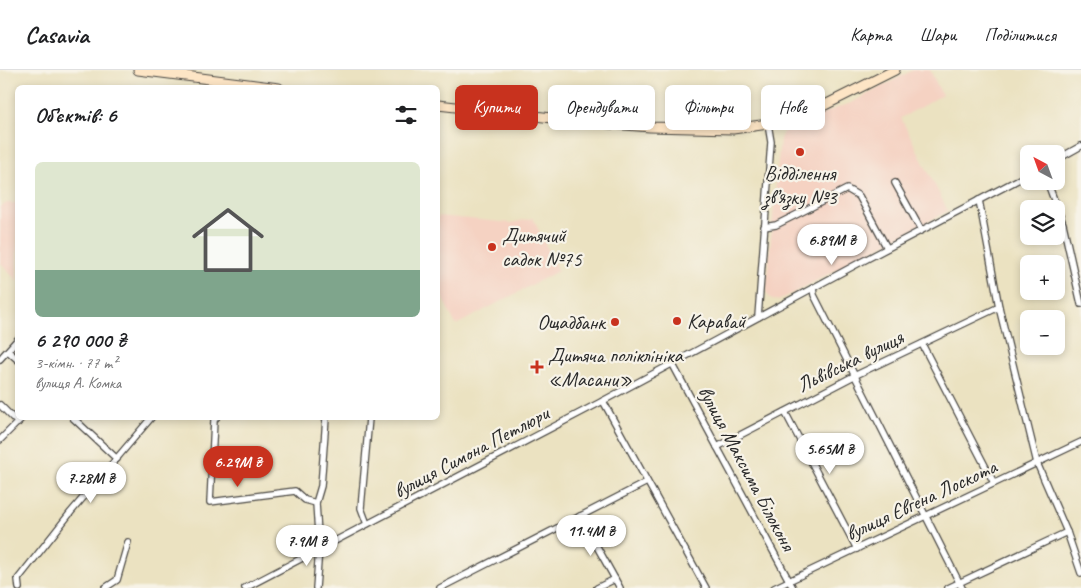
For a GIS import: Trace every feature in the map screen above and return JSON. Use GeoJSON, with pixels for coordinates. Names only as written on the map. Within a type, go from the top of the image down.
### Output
{"type":"FeatureCollection","features":[{"type":"Feature","properties":{"kind":"street"},"geometry":{"type":"LineString","coordinates":[[142,70],[256,85]]}},
{"type":"Feature","properties":{"kind":"street"},"geometry":{"type":"LineString","coordinates":[[825,105],[895,70]]}},
{"type":"Feature","properties":{"kind":"street"},"geometry":{"type":"LineString","coordinates":[[440,105],[587,122],[650,127],[733,129],[761,125]]}},
{"type":"Feature","properties":{"kind":"street"},"geometry":{"type":"LineString","coordinates":[[758,317],[771,142],[769,130]]}},
{"type":"Feature","properties":{"kind":"street"},"geometry":{"type":"LineString","coordinates":[[1065,155],[1081,146]]}},
{"type":"Feature","properties":{"kind":"street","name":"вулиця Симона Петлюри"},"geometry":{"type":"LineString","coordinates":[[245,588],[603,401],[1020,179]]}},
{"type":"Feature","properties":{"kind":"street"},"geometry":{"type":"LineString","coordinates":[[895,183],[921,230]]}},
{"type":"Feature","properties":{"kind":"street"},"geometry":{"type":"LineString","coordinates":[[764,227],[776,225],[847,189],[859,196],[887,248]]}},
{"type":"Feature","properties":{"kind":"street"},"geometry":{"type":"LineString","coordinates":[[1051,190],[1063,224],[1081,304]]}},
{"type":"Feature","properties":{"kind":"street"},"geometry":{"type":"LineString","coordinates":[[979,200],[1000,306],[1037,463],[1067,532],[1081,573]]}},
{"type":"Feature","properties":{"kind":"street"},"geometry":{"type":"LineString","coordinates":[[813,288],[814,296],[961,585]]}},
{"type":"Feature","properties":{"kind":"street","name":"Львівська вулиця"},"geometry":{"type":"LineString","coordinates":[[717,447],[854,376],[1000,306]]}},
{"type":"Feature","properties":{"kind":"street"},"geometry":{"type":"LineString","coordinates":[[0,360],[15,343]]}},
{"type":"Feature","properties":{"kind":"street"},"geometry":{"type":"LineString","coordinates":[[922,344],[994,483]]}},
{"type":"Feature","properties":{"kind":"street"},"geometry":{"type":"LineString","coordinates":[[8,351],[15,357]]}},
{"type":"Feature","properties":{"kind":"street","name":"вулиця Максима Білоконя"},"geometry":{"type":"LineString","coordinates":[[672,363],[793,588]]}},
{"type":"Feature","properties":{"kind":"street"},"geometry":{"type":"LineString","coordinates":[[603,401],[706,588]]}},
{"type":"Feature","properties":{"kind":"street"},"geometry":{"type":"LineString","coordinates":[[0,405],[15,419]]}},
{"type":"Feature","properties":{"kind":"street"},"geometry":{"type":"LineString","coordinates":[[785,412],[857,549]]}},
{"type":"Feature","properties":{"kind":"street"},"geometry":{"type":"LineString","coordinates":[[75,420],[117,459]]}},
{"type":"Feature","properties":{"kind":"street"},"geometry":{"type":"LineString","coordinates":[[19,588],[18,579],[71,512],[149,420]]}},
{"type":"Feature","properties":{"kind":"street"},"geometry":{"type":"LineString","coordinates":[[214,420],[210,502],[295,491],[305,500],[316,503]]}},
{"type":"Feature","properties":{"kind":"street"},"geometry":{"type":"LineString","coordinates":[[316,588],[319,549],[316,503],[320,486],[326,420]]}},
{"type":"Feature","properties":{"kind":"street"},"geometry":{"type":"LineString","coordinates":[[367,524],[361,508],[369,420]]}},
{"type":"Feature","properties":{"kind":"street"},"geometry":{"type":"LineString","coordinates":[[0,440],[18,422]]}},
{"type":"Feature","properties":{"kind":"street","name":"вулиця Євгена Лоскота"},"geometry":{"type":"LineString","coordinates":[[774,588],[1081,442]]}},
{"type":"Feature","properties":{"kind":"street"},"geometry":{"type":"LineString","coordinates":[[440,588],[647,482]]}},
{"type":"Feature","properties":{"kind":"street"},"geometry":{"type":"LineString","coordinates":[[580,516],[620,588]]}},
{"type":"Feature","properties":{"kind":"street"},"geometry":{"type":"LineString","coordinates":[[948,588],[961,585],[1067,532]]}},
{"type":"Feature","properties":{"kind":"street"},"geometry":{"type":"LineString","coordinates":[[105,588],[117,580],[128,542]]}},
{"type":"Feature","properties":{"kind":"street"},"geometry":{"type":"LineString","coordinates":[[597,588],[615,579]]}},
{"type":"Feature","properties":{"kind":"shaded area"},"geometry":{"type":"Polygon","coordinates":[[[913,70],[930,70],[942,95],[901,118],[948,211],[778,301],[770,298],[766,292],[780,139],[783,132],[787,130],[825,130],[825,113],[851,103],[913,70]]]}},
{"type":"Feature","properties":{"kind":"shaded area"},"geometry":{"type":"Polygon","coordinates":[[[7,203],[15,203],[15,279],[0,262],[0,207],[7,203]]]}},
{"type":"Feature","properties":{"kind":"shaded area","name":"Дитячий садок №75"},"geometry":{"type":"Polygon","coordinates":[[[440,216],[511,223],[533,218],[558,271],[456,325],[440,293],[440,216]]]}},
{"type":"Feature","properties":{"kind":"place","name":"Відділення зв’язку №3"},"geometry":{"type":"Point","coordinates":[800,152]}},
{"type":"Feature","properties":{"kind":"place","name":"Дитячий садок №75"},"geometry":{"type":"Point","coordinates":[492,247]}},
{"type":"Feature","properties":{"kind":"place","name":"Каравай"},"geometry":{"type":"Point","coordinates":[677,321]}},
{"type":"Feature","properties":{"kind":"place","name":"Ощадбанк"},"geometry":{"type":"Point","coordinates":[615,322]}},
{"type":"Feature","properties":{"kind":"place","name":"Дитяча поліклініка «Масани»"},"geometry":{"type":"Point","coordinates":[537,367]}}]}
